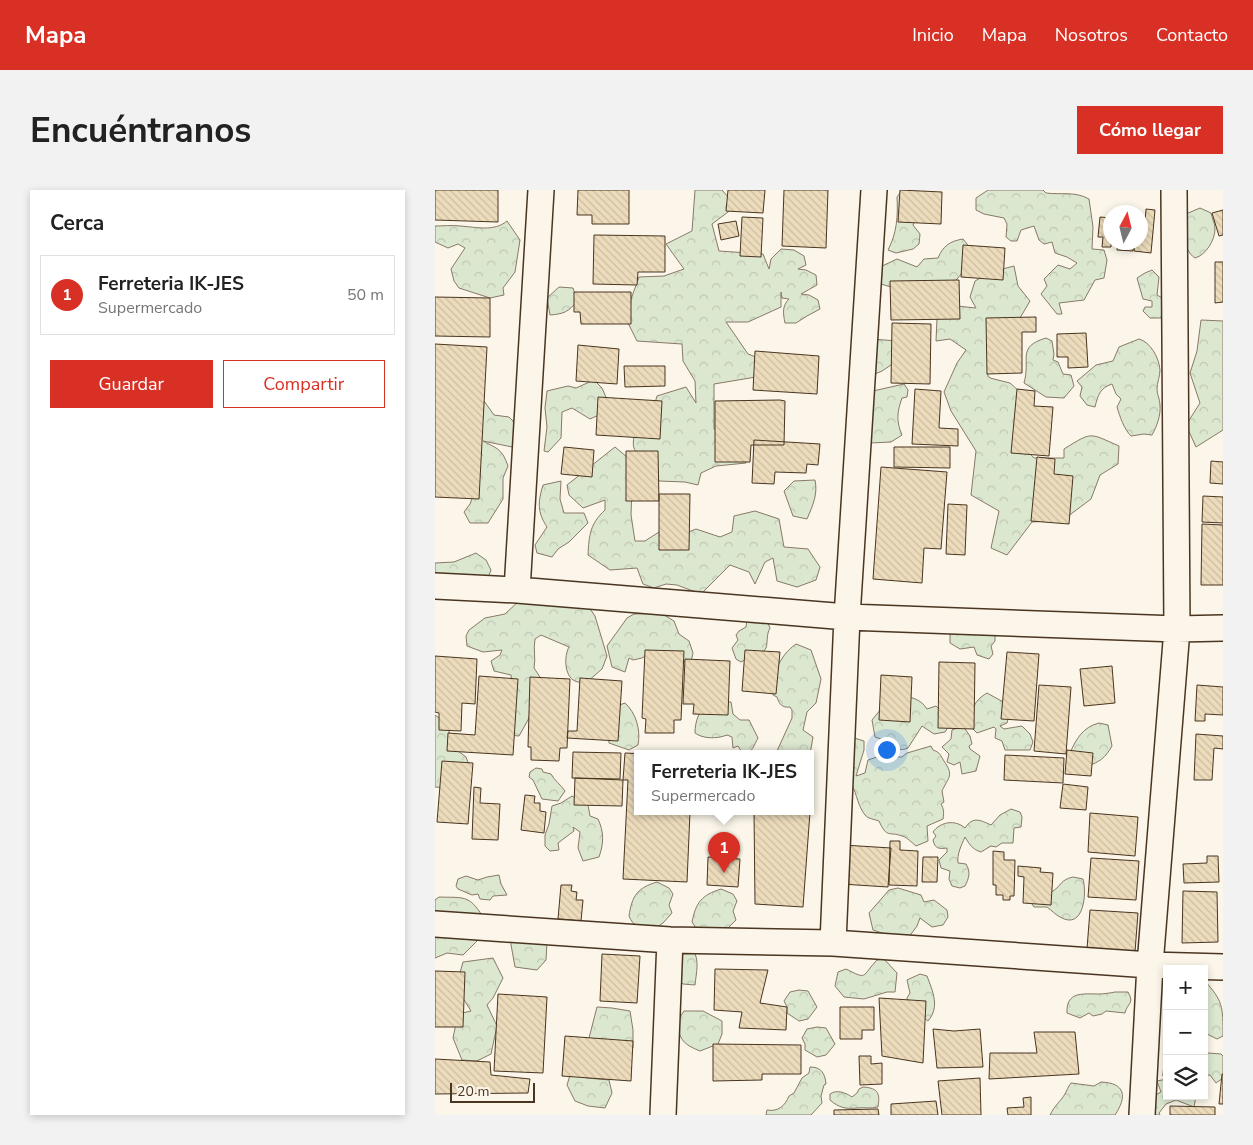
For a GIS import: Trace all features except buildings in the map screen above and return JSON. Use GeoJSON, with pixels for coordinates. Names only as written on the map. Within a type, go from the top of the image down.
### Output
{"type":"FeatureCollection","features":[{"type":"Feature","properties":{"kind":"street"},"geometry":{"type":"LineString","coordinates":[[517,590],[541,190]]}},
{"type":"Feature","properties":{"kind":"street"},"geometry":{"type":"LineString","coordinates":[[833,943],[847,617],[874,190]]}},
{"type":"Feature","properties":{"kind":"street"},"geometry":{"type":"LineString","coordinates":[[1142,1115],[1150,965],[1177,628],[1174,190]]}},
{"type":"Feature","properties":{"kind":"street"},"geometry":{"type":"LineString","coordinates":[[435,586],[517,590],[847,617],[1223,628]]}},
{"type":"Feature","properties":{"kind":"street"},"geometry":{"type":"LineString","coordinates":[[435,924],[670,940],[833,943],[1150,965],[1223,967]]}},
{"type":"Feature","properties":{"kind":"street"},"geometry":{"type":"LineString","coordinates":[[663,1115],[670,940]]}},
{"type":"Feature","properties":{"kind":"green space"},"geometry":{"type":"Polygon","coordinates":[[[695,190],[722,190],[736,206],[712,224],[719,251],[763,254],[769,269],[771,259],[781,249],[794,250],[804,256],[806,265],[798,269],[806,270],[816,275],[817,285],[801,294],[809,295],[818,300],[820,309],[796,323],[785,323],[785,304],[789,299],[782,298],[781,292],[781,307],[748,322],[726,322],[748,354],[761,359],[762,376],[714,384],[714,429],[742,447],[746,463],[716,466],[701,473],[698,485],[685,482],[659,481],[655,469],[647,458],[637,452],[633,446],[635,431],[648,427],[657,396],[686,387],[696,403],[695,381],[683,361],[682,344],[637,341],[628,323],[631,299],[639,277],[664,276],[684,269],[666,244],[692,231],[695,190]]]}},
{"type":"Feature","properties":{"kind":"green space"},"geometry":{"type":"Polygon","coordinates":[[[902,190],[905,190],[917,216],[913,225],[920,234],[919,244],[913,249],[896,253],[888,250],[896,224],[897,197],[902,190]]]}},
{"type":"Feature","properties":{"kind":"green space"},"geometry":{"type":"Polygon","coordinates":[[[988,190],[1043,190],[1046,193],[1073,194],[1089,199],[1093,227],[1092,249],[1104,250],[1107,260],[1104,278],[1095,280],[1084,300],[1059,303],[1062,314],[1057,314],[1041,294],[1047,286],[1044,279],[1058,265],[1070,269],[1077,263],[1055,253],[1052,242],[1044,244],[1039,240],[1034,226],[1021,230],[1017,241],[1011,241],[1006,237],[1007,224],[1004,218],[984,214],[976,210],[976,198],[988,190]]]}},
{"type":"Feature","properties":{"kind":"green space"},"geometry":{"type":"Polygon","coordinates":[[[1200,208],[1211,213],[1215,225],[1215,233],[1212,242],[1203,254],[1195,258],[1186,244],[1186,214],[1200,208]]]}},
{"type":"Feature","properties":{"kind":"green space"},"geometry":{"type":"Polygon","coordinates":[[[507,221],[520,240],[515,272],[503,288],[504,295],[490,298],[459,288],[454,281],[451,269],[465,248],[458,244],[448,248],[435,242],[435,226],[491,228],[507,221]]]}},
{"type":"Feature","properties":{"kind":"green space"},"geometry":{"type":"Polygon","coordinates":[[[963,239],[971,249],[971,263],[949,288],[914,294],[881,284],[878,268],[897,259],[917,267],[924,259],[938,258],[947,245],[963,239]]]}},
{"type":"Feature","properties":{"kind":"green space"},"geometry":{"type":"Polygon","coordinates":[[[1014,266],[1018,286],[1030,301],[987,374],[990,378],[1010,383],[1020,392],[1022,445],[1034,458],[1064,458],[1064,449],[1081,439],[1091,436],[1102,438],[1119,446],[1118,464],[1100,475],[1091,499],[1063,520],[1032,522],[1007,555],[991,548],[999,511],[971,495],[976,451],[951,411],[944,392],[957,363],[966,350],[950,339],[936,341],[937,318],[957,306],[976,308],[970,297],[975,281],[991,272],[1014,266]]]}},
{"type":"Feature","properties":{"kind":"green space"},"geometry":{"type":"Polygon","coordinates":[[[1152,270],[1159,277],[1157,295],[1164,299],[1161,318],[1150,318],[1143,311],[1145,307],[1152,307],[1152,301],[1143,299],[1137,278],[1152,270]]]}},
{"type":"Feature","properties":{"kind":"green space"},"geometry":{"type":"Polygon","coordinates":[[[559,287],[573,288],[577,301],[565,312],[550,315],[547,298],[559,287]]]}},
{"type":"Feature","properties":{"kind":"green space"},"geometry":{"type":"Polygon","coordinates":[[[1201,320],[1223,321],[1223,430],[1196,447],[1186,425],[1200,403],[1190,373],[1197,351],[1201,320]]]}},
{"type":"Feature","properties":{"kind":"green space"},"geometry":{"type":"Polygon","coordinates":[[[1046,338],[1052,341],[1053,360],[1058,362],[1063,374],[1071,375],[1074,386],[1064,398],[1046,397],[1024,383],[1028,350],[1031,345],[1046,338]]]}},
{"type":"Feature","properties":{"kind":"green space"},"geometry":{"type":"Polygon","coordinates":[[[872,339],[897,341],[900,359],[882,371],[870,376],[872,339]]]}},
{"type":"Feature","properties":{"kind":"green space"},"geometry":{"type":"Polygon","coordinates":[[[1139,339],[1147,343],[1156,355],[1159,365],[1157,393],[1160,413],[1152,435],[1131,436],[1121,419],[1117,407],[1121,399],[1116,394],[1112,384],[1100,392],[1095,407],[1087,405],[1080,396],[1082,387],[1077,381],[1096,365],[1113,361],[1119,347],[1139,339]]]}},
{"type":"Feature","properties":{"kind":"green space"},"geometry":{"type":"Polygon","coordinates":[[[594,380],[602,388],[608,402],[601,414],[590,419],[572,408],[562,412],[561,438],[548,452],[544,451],[547,427],[545,408],[547,391],[568,386],[576,388],[594,380]]]}},
{"type":"Feature","properties":{"kind":"green space"},"geometry":{"type":"Polygon","coordinates":[[[904,384],[908,390],[907,397],[902,398],[898,416],[902,435],[891,442],[870,443],[873,391],[904,384]]]}},
{"type":"Feature","properties":{"kind":"green space"},"geometry":{"type":"Polygon","coordinates":[[[484,401],[494,415],[509,417],[519,427],[512,447],[483,441],[499,450],[508,466],[503,478],[503,499],[488,523],[470,523],[464,512],[473,496],[484,401]]]}},
{"type":"Feature","properties":{"kind":"green space"},"geometry":{"type":"Polygon","coordinates":[[[615,447],[633,462],[631,515],[635,541],[645,541],[659,532],[681,535],[696,529],[720,537],[732,532],[734,516],[755,511],[779,519],[784,547],[808,549],[820,567],[816,580],[797,587],[777,581],[773,558],[765,562],[755,584],[749,572],[730,565],[701,594],[677,585],[666,584],[654,588],[643,584],[637,568],[610,570],[588,555],[591,530],[596,520],[605,510],[605,500],[583,508],[569,495],[567,485],[615,447]]]}},
{"type":"Feature","properties":{"kind":"green space"},"geometry":{"type":"Polygon","coordinates":[[[815,480],[815,495],[807,519],[793,516],[784,491],[794,481],[815,480]]]}},
{"type":"Feature","properties":{"kind":"green space"},"geometry":{"type":"Polygon","coordinates":[[[561,481],[560,499],[564,513],[584,513],[588,523],[569,542],[558,549],[552,557],[537,553],[535,545],[547,527],[541,517],[539,502],[543,485],[561,481]]]}},
{"type":"Feature","properties":{"kind":"green space"},"geometry":{"type":"Polygon","coordinates":[[[476,553],[486,560],[491,570],[486,583],[435,584],[435,563],[454,562],[476,553]]]}},
{"type":"Feature","properties":{"kind":"green space"},"geometry":{"type":"Polygon","coordinates":[[[519,601],[588,606],[595,616],[607,656],[602,669],[587,682],[578,682],[571,678],[567,670],[566,660],[569,647],[541,635],[535,639],[534,668],[542,680],[528,720],[519,736],[508,735],[511,675],[494,671],[491,661],[500,655],[502,650],[483,652],[467,646],[466,636],[469,630],[485,618],[505,614],[519,601]]]}},
{"type":"Feature","properties":{"kind":"green space"},"geometry":{"type":"Polygon","coordinates":[[[661,613],[674,621],[679,634],[689,641],[693,653],[691,662],[649,654],[633,660],[629,658],[625,672],[612,667],[607,646],[627,618],[634,614],[661,613]]]}},
{"type":"Feature","properties":{"kind":"green space"},"geometry":{"type":"Polygon","coordinates":[[[747,619],[767,621],[770,628],[764,651],[741,662],[736,659],[732,648],[738,640],[736,635],[746,627],[747,619]]]}},
{"type":"Feature","properties":{"kind":"green space"},"geometry":{"type":"Polygon","coordinates":[[[950,632],[995,633],[995,641],[991,646],[993,654],[989,659],[977,655],[974,647],[960,649],[950,643],[950,632]]]}},
{"type":"Feature","properties":{"kind":"green space"},"geometry":{"type":"Polygon","coordinates":[[[796,644],[811,650],[821,679],[816,703],[807,712],[803,730],[813,737],[811,750],[777,750],[792,718],[792,710],[790,707],[781,705],[777,697],[773,695],[773,688],[778,666],[796,644]]]}},
{"type":"Feature","properties":{"kind":"green space"},"geometry":{"type":"Polygon","coordinates":[[[987,693],[1007,704],[1010,711],[1007,723],[1000,726],[1004,729],[1022,726],[1030,734],[1033,742],[1030,750],[1005,750],[1002,741],[995,738],[996,729],[994,727],[977,733],[971,727],[974,707],[978,700],[987,693]]]}},
{"type":"Feature","properties":{"kind":"green space"},"geometry":{"type":"Polygon","coordinates":[[[900,695],[919,701],[927,709],[936,706],[950,724],[945,732],[934,734],[922,726],[908,748],[903,749],[888,746],[886,745],[887,741],[875,737],[872,720],[891,697],[900,695]]]}},
{"type":"Feature","properties":{"kind":"green space"},"geometry":{"type":"Polygon","coordinates":[[[731,702],[733,714],[740,720],[749,720],[758,738],[751,750],[740,750],[738,746],[733,748],[732,737],[727,735],[710,738],[695,733],[698,717],[705,703],[731,702]]]}},
{"type":"Feature","properties":{"kind":"green space"},"geometry":{"type":"Polygon","coordinates":[[[625,703],[635,717],[639,734],[638,745],[629,750],[609,743],[608,731],[614,707],[625,703]]]}},
{"type":"Feature","properties":{"kind":"green space"},"geometry":{"type":"Polygon","coordinates":[[[435,715],[445,725],[452,738],[454,748],[466,757],[469,765],[451,788],[435,787],[435,715]]]}},
{"type":"Feature","properties":{"kind":"green space"},"geometry":{"type":"Polygon","coordinates":[[[1099,723],[1108,725],[1112,746],[1102,759],[1087,766],[1070,753],[1081,734],[1089,727],[1099,723]]]}},
{"type":"Feature","properties":{"kind":"green space"},"geometry":{"type":"Polygon","coordinates":[[[963,726],[970,736],[972,744],[969,746],[970,749],[980,756],[976,771],[962,774],[960,762],[954,765],[947,762],[949,754],[942,747],[951,739],[952,730],[963,726]]]}},
{"type":"Feature","properties":{"kind":"green space"},"geometry":{"type":"Polygon","coordinates":[[[851,737],[864,741],[864,750],[856,776],[865,773],[868,760],[877,757],[902,757],[907,753],[931,746],[933,750],[940,754],[950,773],[942,791],[944,802],[941,804],[943,819],[927,826],[928,841],[916,846],[904,837],[886,832],[879,821],[865,815],[852,785],[835,765],[828,748],[833,748],[851,737]]]}},
{"type":"Feature","properties":{"kind":"green space"},"geometry":{"type":"Polygon","coordinates":[[[536,768],[551,774],[565,791],[558,801],[542,799],[533,780],[529,777],[530,772],[536,768]]]}},
{"type":"Feature","properties":{"kind":"green space"},"geometry":{"type":"Polygon","coordinates":[[[572,796],[588,805],[590,816],[598,819],[603,838],[599,857],[583,861],[578,848],[580,832],[573,827],[574,831],[558,843],[559,850],[550,851],[545,846],[545,835],[552,806],[572,796]]]}},
{"type":"Feature","properties":{"kind":"green space"},"geometry":{"type":"Polygon","coordinates":[[[1011,809],[1020,812],[1022,817],[1021,827],[1014,828],[1013,843],[1002,843],[996,847],[991,846],[981,852],[975,850],[965,837],[959,853],[958,863],[966,864],[969,870],[968,878],[965,886],[960,888],[952,886],[949,879],[950,871],[941,868],[939,860],[947,852],[947,848],[936,847],[933,840],[936,836],[933,832],[940,826],[948,823],[957,823],[965,828],[974,820],[977,820],[991,825],[1000,815],[1011,809]]]}},
{"type":"Feature","properties":{"kind":"green space"},"geometry":{"type":"Polygon","coordinates":[[[499,875],[507,895],[493,896],[490,900],[480,899],[478,894],[472,895],[458,889],[456,886],[458,879],[466,876],[478,880],[499,875]]]}},
{"type":"Feature","properties":{"kind":"green space"},"geometry":{"type":"Polygon","coordinates":[[[1073,877],[1083,879],[1084,885],[1082,908],[1079,915],[1074,919],[1068,920],[1060,917],[1047,907],[1034,907],[1032,904],[1036,899],[1050,893],[1063,881],[1073,877]]]}},
{"type":"Feature","properties":{"kind":"green space"},"geometry":{"type":"Polygon","coordinates":[[[657,882],[669,888],[673,894],[669,905],[672,913],[663,923],[651,931],[637,926],[629,916],[634,898],[640,890],[657,882]]]}},
{"type":"Feature","properties":{"kind":"green space"},"geometry":{"type":"Polygon","coordinates":[[[898,888],[921,895],[924,902],[934,900],[947,910],[948,917],[943,925],[932,927],[920,918],[917,926],[906,941],[884,938],[885,934],[873,930],[869,913],[889,890],[898,888]]]}},
{"type":"Feature","properties":{"kind":"green space"},"geometry":{"type":"Polygon","coordinates":[[[721,889],[733,894],[737,901],[733,911],[736,920],[727,929],[698,931],[692,922],[698,904],[709,894],[721,889]]]}},
{"type":"Feature","properties":{"kind":"green space"},"geometry":{"type":"Polygon","coordinates":[[[439,897],[465,899],[474,904],[483,917],[477,941],[463,955],[447,953],[435,958],[435,900],[439,897]]]}},
{"type":"Feature","properties":{"kind":"green space"},"geometry":{"type":"Polygon","coordinates":[[[510,939],[547,942],[546,960],[537,970],[515,967],[510,939]]]}},
{"type":"Feature","properties":{"kind":"green space"},"geometry":{"type":"Polygon","coordinates":[[[693,950],[697,963],[695,985],[683,984],[674,976],[673,954],[693,950]]]}},
{"type":"Feature","properties":{"kind":"green space"},"geometry":{"type":"Polygon","coordinates":[[[493,958],[503,978],[493,998],[487,1005],[497,1026],[491,1054],[477,1061],[462,1060],[453,1038],[458,1014],[471,1011],[456,987],[463,962],[493,958]]]}},
{"type":"Feature","properties":{"kind":"green space"},"geometry":{"type":"Polygon","coordinates":[[[884,959],[897,973],[895,992],[887,992],[864,999],[844,997],[835,986],[838,972],[846,969],[858,975],[864,975],[877,960],[884,959]]]}},
{"type":"Feature","properties":{"kind":"green space"},"geometry":{"type":"Polygon","coordinates":[[[920,974],[927,976],[934,999],[934,1010],[928,1021],[908,1005],[907,998],[910,993],[907,980],[920,974]]]}},
{"type":"Feature","properties":{"kind":"green space"},"geometry":{"type":"Polygon","coordinates":[[[1208,985],[1215,993],[1222,1011],[1223,1036],[1217,1039],[1208,1034],[1208,985]]]}},
{"type":"Feature","properties":{"kind":"green space"},"geometry":{"type":"Polygon","coordinates":[[[808,991],[817,1007],[808,1019],[799,1021],[787,1013],[784,1001],[790,992],[808,991]]]}},
{"type":"Feature","properties":{"kind":"green space"},"geometry":{"type":"Polygon","coordinates":[[[1128,992],[1130,996],[1131,1001],[1125,1013],[1106,1011],[1093,1016],[1089,1013],[1080,1018],[1067,1013],[1067,1006],[1072,997],[1082,994],[1128,992]]]}},
{"type":"Feature","properties":{"kind":"green space"},"geometry":{"type":"Polygon","coordinates":[[[597,1007],[630,1011],[633,1048],[604,1045],[589,1038],[597,1007]]]}},
{"type":"Feature","properties":{"kind":"green space"},"geometry":{"type":"Polygon","coordinates":[[[684,1011],[703,1011],[722,1021],[722,1034],[718,1044],[700,1051],[686,1044],[679,1034],[676,1023],[684,1011]]]}},
{"type":"Feature","properties":{"kind":"green space"},"geometry":{"type":"Polygon","coordinates":[[[826,1028],[835,1044],[826,1055],[817,1057],[805,1050],[802,1038],[807,1029],[826,1028]]]}},
{"type":"Feature","properties":{"kind":"green space"},"geometry":{"type":"Polygon","coordinates":[[[1208,1053],[1221,1054],[1223,1056],[1223,1078],[1216,1083],[1208,1075],[1208,1053]]]}},
{"type":"Feature","properties":{"kind":"green space"},"geometry":{"type":"Polygon","coordinates":[[[810,1067],[822,1071],[826,1084],[821,1096],[822,1103],[811,1115],[766,1115],[767,1110],[778,1109],[785,1103],[789,1096],[794,1093],[802,1078],[809,1073],[810,1067]]]}},
{"type":"Feature","properties":{"kind":"green space"},"geometry":{"type":"Polygon","coordinates":[[[571,1072],[587,1078],[609,1080],[612,1093],[605,1108],[588,1106],[575,1101],[567,1085],[571,1072]]]}},
{"type":"Feature","properties":{"kind":"green space"},"geometry":{"type":"Polygon","coordinates":[[[1163,1080],[1163,1100],[1176,1100],[1166,1104],[1159,1113],[1160,1115],[1150,1115],[1152,1097],[1161,1092],[1157,1081],[1163,1080]]]}},
{"type":"Feature","properties":{"kind":"green space"},"geometry":{"type":"Polygon","coordinates":[[[1101,1082],[1115,1085],[1122,1092],[1121,1102],[1115,1115],[1050,1115],[1071,1083],[1094,1086],[1101,1082]]]}},
{"type":"Feature","properties":{"kind":"green space"},"geometry":{"type":"Polygon","coordinates":[[[863,1087],[877,1092],[879,1099],[878,1107],[846,1108],[836,1105],[830,1100],[830,1094],[841,1092],[852,1097],[863,1087]]]}},
{"type":"Feature","properties":{"kind":"green space"},"geometry":{"type":"Polygon","coordinates":[[[1176,1100],[1195,1100],[1194,1107],[1176,1100]]]}},
{"type":"Feature","properties":{"kind":"place","name":"Ferreteria IK-JES"},"geometry":{"type":"Point","coordinates":[724,873]}}]}
